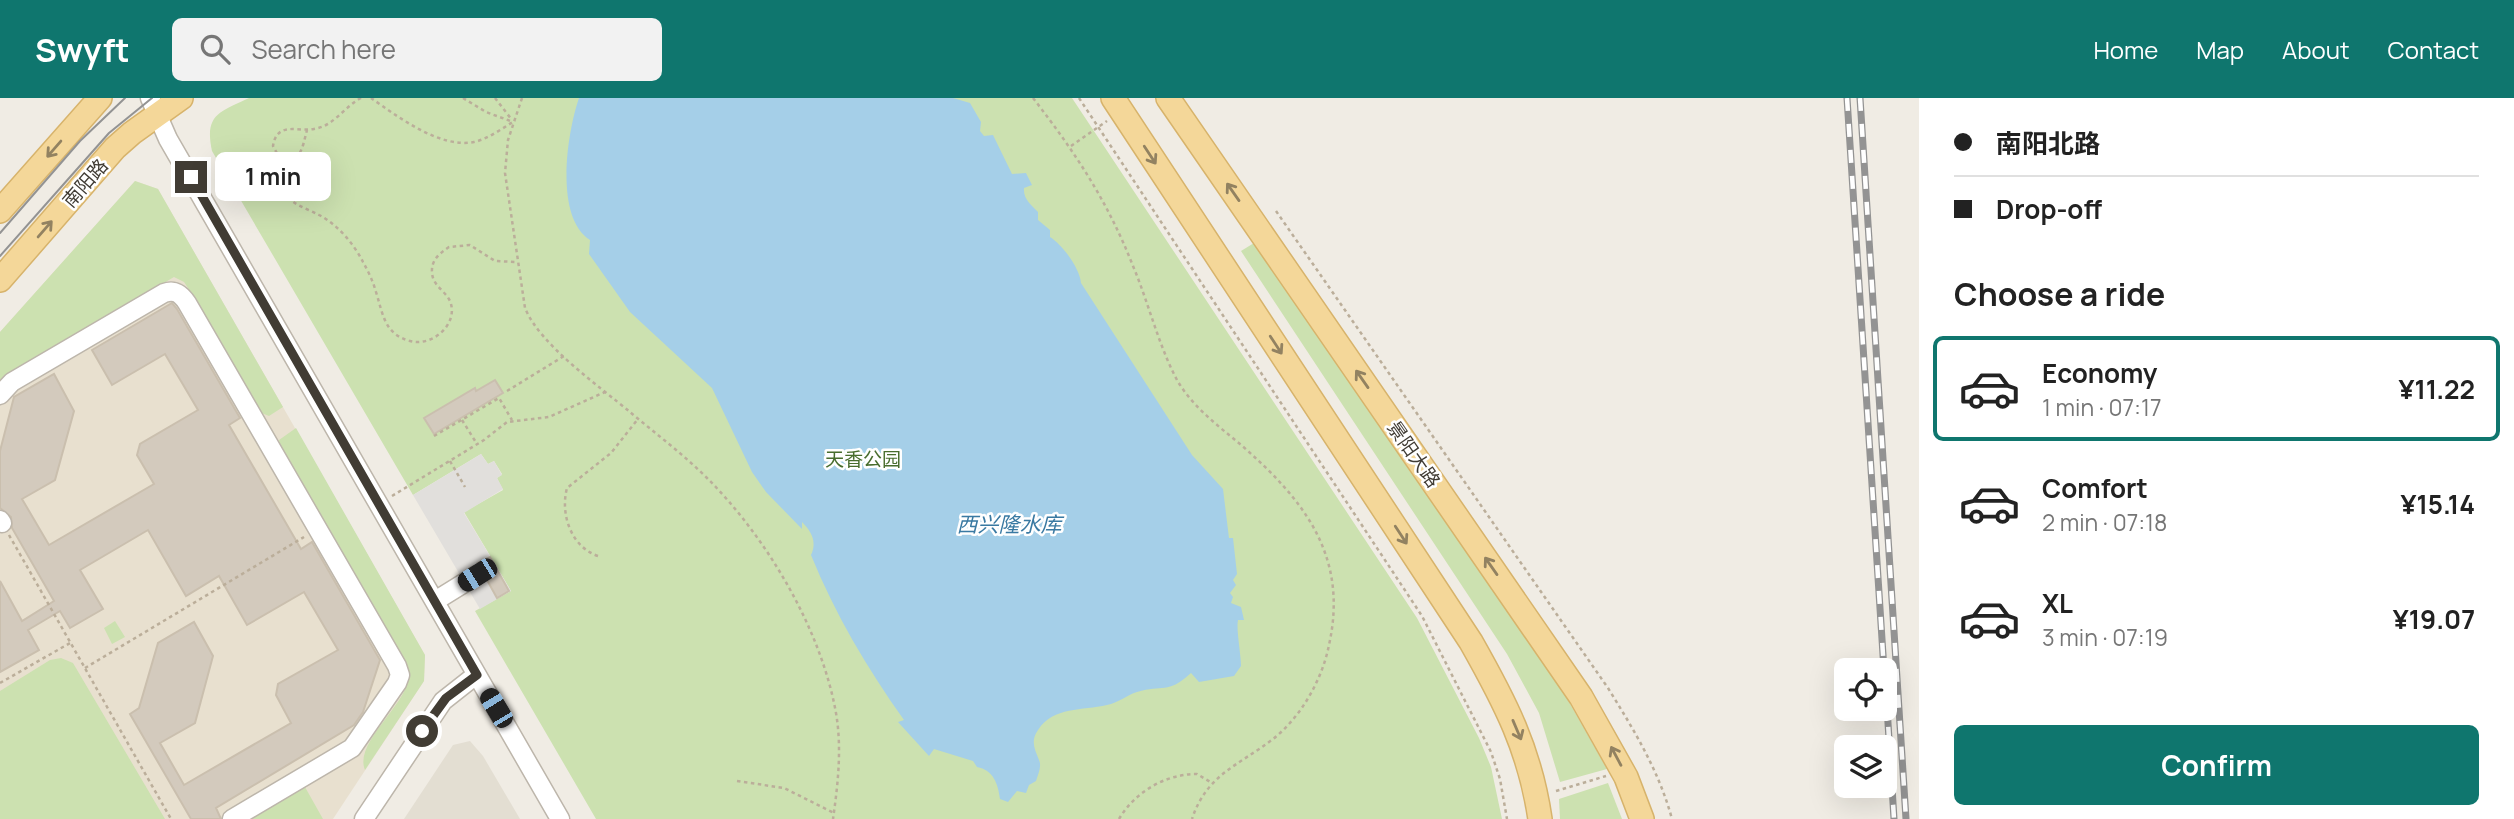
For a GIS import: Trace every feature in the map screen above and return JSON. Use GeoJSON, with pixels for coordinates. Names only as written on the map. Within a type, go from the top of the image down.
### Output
{"type":"FeatureCollection","features":[{"type":"Feature","properties":{"kind":"main road"},"geometry":{"type":"LineString","coordinates":[[0,211],[100,98]]}},
{"type":"Feature","properties":{"kind":"main road","name":"南阳路"},"geometry":{"type":"LineString","coordinates":[[0,280],[153,106],[181,98]]}},
{"type":"Feature","properties":{"kind":"main road","name":"景阳大路"},"geometry":{"type":"LineString","coordinates":[[1168,98],[1581,697],[1626,777],[1642,819]]}},
{"type":"Feature","properties":{"kind":"main road"},"geometry":{"type":"LineString","coordinates":[[1117,105],[1471,642],[1496,686],[1525,749],[1540,819]]}},
{"type":"Feature","properties":{"kind":"street"},"geometry":{"type":"LineString","coordinates":[[153,106],[560,819]]}},
{"type":"Feature","properties":{"kind":"street"},"geometry":{"type":"LineString","coordinates":[[0,395],[7,386],[24,375],[164,293],[175,291],[187,303],[397,666],[399,679],[352,748],[232,819]]}},
{"type":"Feature","properties":{"kind":"street"},"geometry":{"type":"LineString","coordinates":[[435,601],[477,575]]}},
{"type":"Feature","properties":{"kind":"street"},"geometry":{"type":"LineString","coordinates":[[364,819],[443,701],[477,675]]}},
{"type":"Feature","properties":{"kind":"path"},"geometry":{"type":"LineString","coordinates":[[361,98],[328,124],[307,130],[286,129],[275,138],[274,149],[284,168],[291,200],[325,218],[353,246],[375,288],[383,319],[394,333],[409,341],[422,342],[440,334],[449,324],[451,302],[436,283],[432,273],[433,262],[449,247],[470,245],[495,261],[518,262]]}},
{"type":"Feature","properties":{"kind":"path"},"geometry":{"type":"LineString","coordinates":[[372,98],[418,130],[452,141],[472,143],[513,122]]}},
{"type":"Feature","properties":{"kind":"path"},"geometry":{"type":"LineString","coordinates":[[463,98],[486,112],[513,122]]}},
{"type":"Feature","properties":{"kind":"path"},"geometry":{"type":"LineString","coordinates":[[495,98],[513,122]]}},
{"type":"Feature","properties":{"kind":"path"},"geometry":{"type":"LineString","coordinates":[[522,98],[513,122],[505,173],[528,316],[564,356],[709,480],[763,547],[797,604],[823,664],[836,714],[839,778],[833,819]]}},
{"type":"Feature","properties":{"kind":"path"},"geometry":{"type":"LineString","coordinates":[[1033,98],[1071,146],[1127,250],[1159,339],[1179,383],[1210,419],[1292,494],[1314,529],[1328,565],[1332,586],[1332,628],[1329,646],[1314,688],[1296,716],[1275,738],[1212,783],[1202,796],[1192,819]]}},
{"type":"Feature","properties":{"kind":"path"},"geometry":{"type":"LineString","coordinates":[[1079,98],[1422,616],[1487,742],[1500,779],[1507,819]]}},
{"type":"Feature","properties":{"kind":"path"},"geometry":{"type":"LineString","coordinates":[[1071,146],[1098,127],[1117,105]]}},
{"type":"Feature","properties":{"kind":"path"},"geometry":{"type":"LineString","coordinates":[[284,168],[300,154],[307,130]]}},
{"type":"Feature","properties":{"kind":"path"},"geometry":{"type":"LineString","coordinates":[[1276,211],[1608,688],[1649,758],[1672,819]]}},
{"type":"Feature","properties":{"kind":"path"},"geometry":{"type":"LineString","coordinates":[[507,391],[564,356]]}},
{"type":"Feature","properties":{"kind":"path"},"geometry":{"type":"LineString","coordinates":[[380,503],[512,420],[550,417],[605,392]]}},
{"type":"Feature","properties":{"kind":"path"},"geometry":{"type":"LineString","coordinates":[[434,436],[499,398],[512,420]]}},
{"type":"Feature","properties":{"kind":"path"},"geometry":{"type":"LineString","coordinates":[[598,556],[586,552],[572,534],[564,505],[567,488],[611,453],[638,419]]}},
{"type":"Feature","properties":{"kind":"path"},"geometry":{"type":"LineString","coordinates":[[462,420],[477,444]]}},
{"type":"Feature","properties":{"kind":"path"},"geometry":{"type":"LineString","coordinates":[[450,461],[465,486]]}},
{"type":"Feature","properties":{"kind":"path"},"geometry":{"type":"LineString","coordinates":[[1,522],[171,819]]}},
{"type":"Feature","properties":{"kind":"path"},"geometry":{"type":"LineString","coordinates":[[85,668],[318,529]]}},
{"type":"Feature","properties":{"kind":"path"},"geometry":{"type":"LineString","coordinates":[[0,683],[70,642]]}},
{"type":"Feature","properties":{"kind":"path"},"geometry":{"type":"LineString","coordinates":[[1119,819],[1134,800],[1148,788],[1161,782],[1197,774],[1212,783]]}},
{"type":"Feature","properties":{"kind":"path"},"geometry":{"type":"LineString","coordinates":[[1556,791],[1606,776]]}},
{"type":"Feature","properties":{"kind":"path"},"geometry":{"type":"LineString","coordinates":[[737,781],[784,788],[834,813]]}},
{"type":"Feature","properties":{"kind":"shaded area"},"geometry":{"type":"Polygon","coordinates":[[[135,181],[158,189],[425,655],[424,681],[333,819],[0,819],[0,332],[135,181]]]}},
{"type":"Feature","properties":{"kind":"shaded area"},"geometry":{"type":"Polygon","coordinates":[[[481,454],[488,464],[494,461],[502,475],[497,478],[503,489],[464,513],[511,591],[480,609],[413,495],[481,454]]]}},
{"type":"Feature","properties":{"kind":"shaded area"},"geometry":{"type":"Polygon","coordinates":[[[470,741],[483,756],[520,819],[404,819],[453,745],[470,741]]]}},
{"type":"Feature","properties":{"kind":"green space","name":"天香公园"},"geometry":{"type":"Polygon","coordinates":[[[249,98],[1072,98],[1417,618],[1479,738],[1491,767],[1502,819],[596,819],[475,611],[511,591],[464,512],[503,490],[497,478],[502,474],[494,461],[488,464],[481,454],[413,495],[212,151],[210,129],[217,116],[249,98]]]}},
{"type":"Feature","properties":{"kind":"green space"},"geometry":{"type":"Polygon","coordinates":[[[135,181],[158,189],[283,407],[269,416],[259,412],[194,297],[184,282],[174,277],[0,380],[0,332],[135,181]]]}},
{"type":"Feature","properties":{"kind":"green space"},"geometry":{"type":"Polygon","coordinates":[[[1254,243],[1559,684],[1607,769],[1560,782],[1539,713],[1507,654],[1241,251],[1254,243]]]}},
{"type":"Feature","properties":{"kind":"green space"},"geometry":{"type":"Polygon","coordinates":[[[296,428],[425,655],[424,681],[365,770],[367,747],[401,696],[409,673],[280,446],[279,440],[296,428]]]}},
{"type":"Feature","properties":{"kind":"green space"},"geometry":{"type":"Polygon","coordinates":[[[115,621],[125,637],[112,644],[104,628],[115,621]]]}},
{"type":"Feature","properties":{"kind":"green space"},"geometry":{"type":"Polygon","coordinates":[[[61,658],[73,663],[165,819],[0,819],[0,691],[50,660],[61,658]]]}},
{"type":"Feature","properties":{"kind":"green space"},"geometry":{"type":"Polygon","coordinates":[[[1608,783],[1622,819],[1560,819],[1559,799],[1608,783]]]}},
{"type":"Feature","properties":{"kind":"green space"},"geometry":{"type":"Polygon","coordinates":[[[305,787],[323,819],[249,819],[305,787]]]}},
{"type":"Feature","properties":{"kind":"water","name":"西兴隆水库"},"geometry":{"type":"Polygon","coordinates":[[[579,98],[953,98],[970,103],[981,122],[980,131],[984,136],[993,135],[1012,174],[1026,173],[1032,185],[1024,188],[1025,195],[1038,212],[1038,220],[1050,230],[1050,237],[1070,258],[1081,283],[1192,455],[1223,489],[1237,574],[1233,580],[1236,585],[1230,593],[1233,597],[1231,603],[1241,607],[1244,620],[1238,620],[1241,666],[1234,676],[1199,682],[1191,673],[1170,687],[1137,692],[1111,704],[1069,711],[1052,717],[1038,730],[1034,738],[1040,765],[1036,781],[1029,785],[1026,793],[1017,791],[1008,802],[1000,799],[991,774],[977,767],[973,761],[934,749],[929,756],[898,722],[904,720],[877,681],[841,619],[811,555],[813,541],[808,530],[802,522],[802,529],[766,492],[752,472],[712,388],[630,312],[589,254],[590,240],[579,229],[571,213],[566,174],[571,132],[579,98]]]}},
{"type":"Feature","properties":{"kind":"building"},"geometry":{"type":"Polygon","coordinates":[[[172,303],[240,418],[229,425],[301,549],[312,542],[380,660],[363,712],[354,725],[216,808],[221,819],[191,819],[130,714],[139,708],[158,643],[194,622],[213,656],[195,723],[160,743],[184,785],[291,723],[276,695],[278,684],[338,650],[304,592],[247,625],[219,576],[186,596],[148,530],[80,570],[103,609],[70,628],[60,611],[28,630],[39,650],[0,672],[0,581],[22,621],[54,601],[12,528],[11,517],[0,508],[0,451],[14,397],[54,374],[74,411],[55,480],[22,499],[49,545],[154,484],[137,455],[140,444],[198,410],[165,354],[112,385],[92,350],[172,303]]]}},
{"type":"Feature","properties":{"kind":"building"},"geometry":{"type":"Polygon","coordinates":[[[495,380],[503,393],[434,434],[424,418],[475,388],[476,391],[495,380]]]}},
{"type":"Feature","properties":{"kind":"building"},"geometry":{"type":"Polygon","coordinates":[[[490,557],[509,591],[497,598],[487,580],[487,570],[478,563],[490,557]]]}},
{"type":"Feature","properties":{"kind":"tram line"},"geometry":{"type":"LineString","coordinates":[[0,233],[80,141],[125,98]]}},
{"type":"Feature","properties":{"kind":"tram line"},"geometry":{"type":"LineString","coordinates":[[0,256],[109,133],[152,98]]}},
{"type":"Feature","properties":{"kind":"railway"},"geometry":{"type":"LineString","coordinates":[[1847,98],[1883,658]]}},
{"type":"Feature","properties":{"kind":"railway"},"geometry":{"type":"LineString","coordinates":[[1860,98],[1906,819]]}},
{"type":"Feature","properties":{"kind":"railway"},"geometry":{"type":"LineString","coordinates":[[1888,721],[1894,819]]}},
{"type":"Feature","properties":{"kind":"route"},"geometry":{"type":"LineString","coordinates":[[191,177],[477,675],[450,693],[422,731]]}}]}
